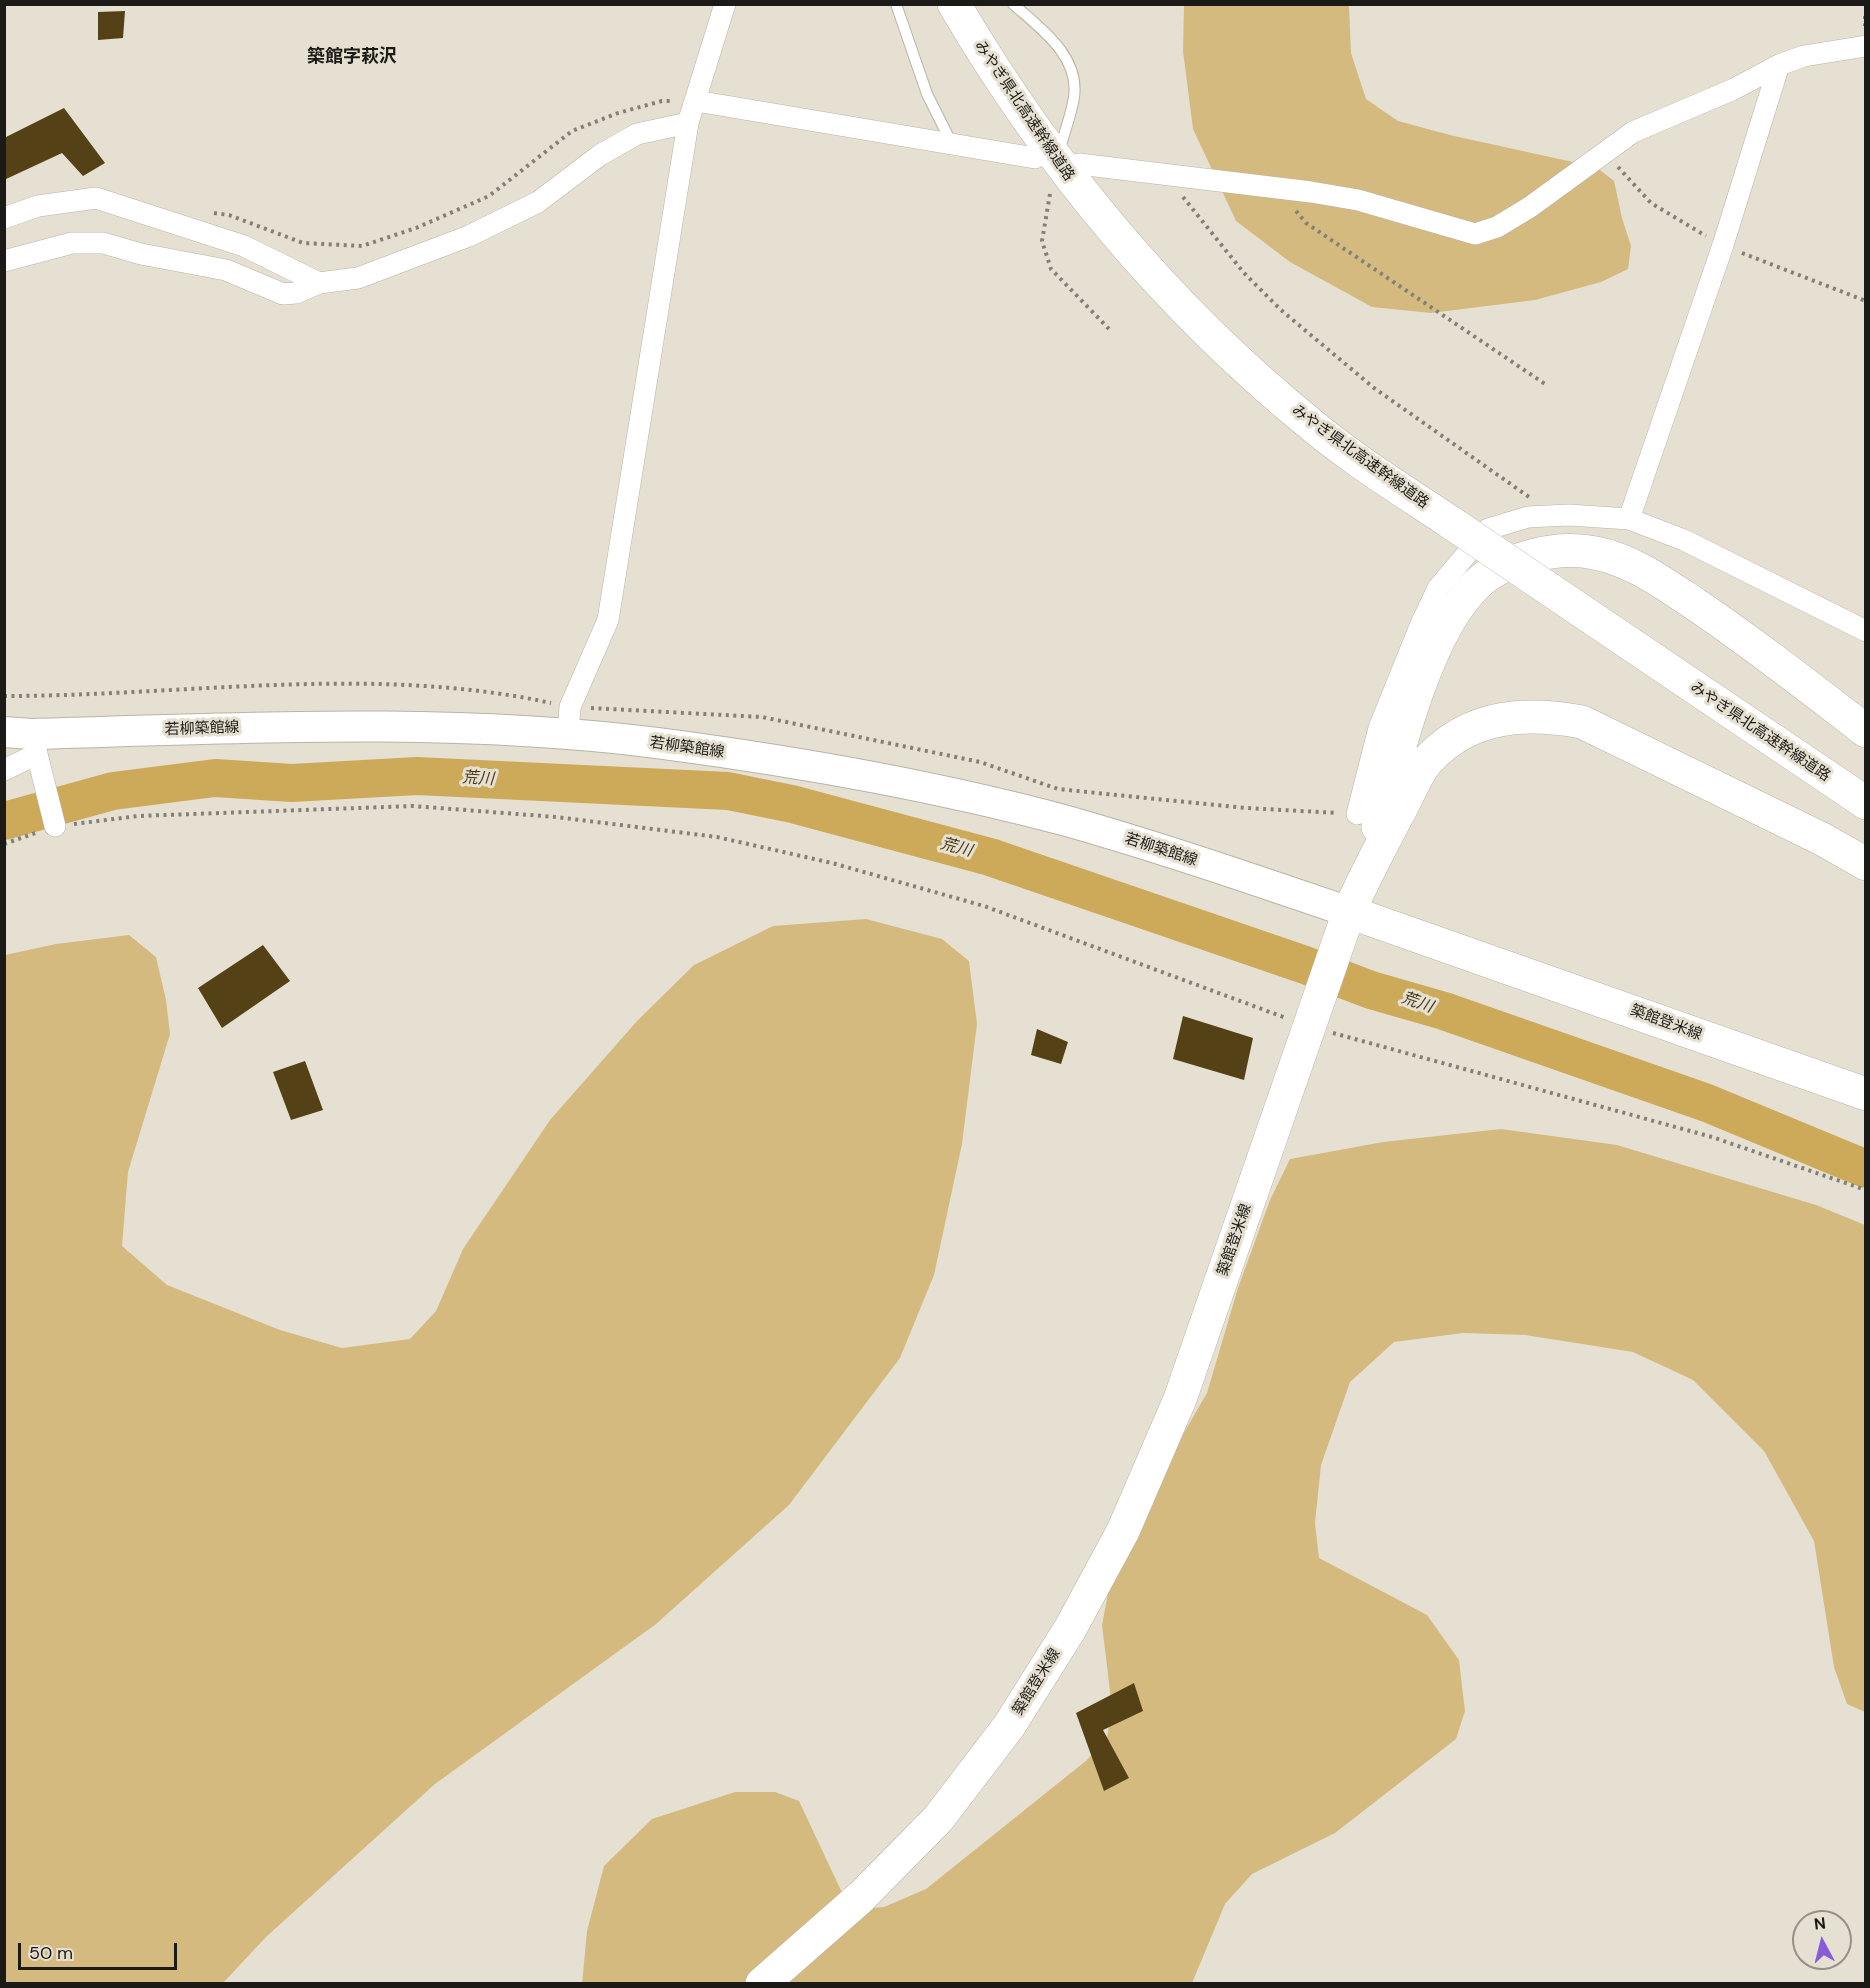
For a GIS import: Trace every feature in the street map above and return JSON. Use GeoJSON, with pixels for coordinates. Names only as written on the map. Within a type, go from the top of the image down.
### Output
{"type":"FeatureCollection","features":[{"type":"Feature","properties":{"kind":"main road","name":"みやぎ県北高速幹線道路"},"geometry":{"type":"LineString","coordinates":[[954,4],[1018,107],[1071,181],[1121,241],[1177,302],[1238,361],[1309,423],[1453,524],[1866,803]]}},
{"type":"Feature","properties":{"kind":"main road"},"geometry":{"type":"LineString","coordinates":[[1345,925],[1366,872],[1401,740],[1437,644],[1454,612],[1476,585],[1498,569],[1534,555],[1565,551],[1593,552],[1628,563],[1754,644],[1866,731]]}},
{"type":"Feature","properties":{"kind":"main road"},"geometry":{"type":"LineString","coordinates":[[1366,872],[1428,760],[1459,734],[1500,719],[1543,715],[1582,722],[1822,839],[1866,864]]}},
{"type":"Feature","properties":{"kind":"main road","name":"若柳築館線"},"geometry":{"type":"LineString","coordinates":[[29,747],[339,725],[455,728],[657,743],[864,775],[977,800],[1142,843],[1345,925]]}},
{"type":"Feature","properties":{"kind":"main road","name":"築館登米線"},"geometry":{"type":"LineString","coordinates":[[762,1983],[861,1897],[938,1819],[1009,1726],[1070,1629],[1123,1531],[1180,1399],[1345,925],[1866,1094]]}},
{"type":"Feature","properties":{"kind":"street"},"geometry":{"type":"LineString","coordinates":[[568,735],[570,707],[608,620],[688,123],[725,4]]}},
{"type":"Feature","properties":{"kind":"street"},"geometry":{"type":"LineString","coordinates":[[1079,164],[1175,174],[1358,200],[1474,234],[1497,227],[1530,207],[1633,132],[1734,89],[1779,65],[1804,56],[1866,46]]}},
{"type":"Feature","properties":{"kind":"street"},"geometry":{"type":"LineString","coordinates":[[1629,519],[1723,245],[1779,65]]}},
{"type":"Feature","properties":{"kind":"street"},"geometry":{"type":"LineString","coordinates":[[696,101],[951,142],[1035,158]]}},
{"type":"Feature","properties":{"kind":"street"},"geometry":{"type":"LineString","coordinates":[[4,261],[72,243],[103,243],[141,254],[226,270],[283,294],[296,293],[319,283],[358,278],[470,236],[538,202],[600,155],[637,134],[688,123]]}},
{"type":"Feature","properties":{"kind":"street"},"geometry":{"type":"LineString","coordinates":[[4,218],[38,206],[96,198],[244,246],[319,283]]}},
{"type":"Feature","properties":{"kind":"street"},"geometry":{"type":"LineString","coordinates":[[1357,814],[1380,728],[1438,588],[1488,529],[1528,517],[1569,515],[1629,519],[1684,540],[1866,631]]}},
{"type":"Feature","properties":{"kind":"street"},"geometry":{"type":"LineString","coordinates":[[4,770],[29,747],[55,826]]}},
{"type":"Feature","properties":{"kind":"lane"},"geometry":{"type":"LineString","coordinates":[[896,4],[927,94],[951,142]]}},
{"type":"Feature","properties":{"kind":"lane"},"geometry":{"type":"LineString","coordinates":[[1013,4],[1047,33],[1068,59],[1075,95],[1062,142]]}},
{"type":"Feature","properties":{"kind":"path"},"geometry":{"type":"LineString","coordinates":[[1865,16],[1866,26]]}},
{"type":"Feature","properties":{"kind":"path"},"geometry":{"type":"LineString","coordinates":[[210,212],[229,215],[303,243],[362,246],[416,228],[489,196],[572,131],[618,113],[662,101],[696,101]]}},
{"type":"Feature","properties":{"kind":"path"},"geometry":{"type":"LineString","coordinates":[[1175,174],[1184,198],[1244,273],[1281,310],[1374,388],[1536,501],[1546,516]]}},
{"type":"Feature","properties":{"kind":"path"},"geometry":{"type":"LineString","coordinates":[[1276,188],[1306,224],[1545,384]]}},
{"type":"Feature","properties":{"kind":"path"},"geometry":{"type":"LineString","coordinates":[[1051,189],[1042,241],[1051,269],[1111,331]]}},
{"type":"Feature","properties":{"kind":"path"},"geometry":{"type":"LineString","coordinates":[[4,844],[55,826],[138,816],[413,806],[556,817],[717,837],[832,863],[984,906],[1312,1021],[1712,1137],[1866,1190]]}},
{"type":"Feature","properties":{"kind":"shaded area"},"geometry":{"type":"Polygon","coordinates":[[[1184,5],[1349,5],[1351,53],[1366,99],[1398,121],[1454,136],[1596,167],[1614,181],[1631,246],[1628,269],[1601,282],[1535,300],[1431,313],[1372,307],[1290,262],[1236,221],[1193,129],[1183,51],[1184,5]]]}},
{"type":"Feature","properties":{"kind":"shaded area"},"geometry":{"type":"Polygon","coordinates":[[[866,919],[942,939],[969,961],[977,1024],[962,1144],[934,1275],[900,1358],[789,1505],[656,1624],[435,1784],[266,1937],[223,1983],[5,1983],[5,955],[56,944],[129,935],[156,957],[166,1000],[170,1034],[128,1172],[122,1246],[167,1285],[280,1330],[342,1348],[410,1339],[436,1311],[463,1249],[550,1120],[637,1021],[694,965],[773,926],[866,919]]]}},
{"type":"Feature","properties":{"kind":"shaded area"},"geometry":{"type":"Polygon","coordinates":[[[1501,1129],[1617,1145],[1816,1205],[1865,1225],[1865,1712],[1847,1704],[1834,1667],[1814,1541],[1764,1451],[1693,1380],[1633,1352],[1525,1335],[1463,1333],[1394,1342],[1350,1382],[1321,1465],[1315,1523],[1319,1558],[1427,1615],[1459,1660],[1465,1711],[1456,1739],[1335,1833],[1252,1874],[1225,1904],[1192,1983],[582,1984],[587,1931],[604,1866],[652,1819],[735,1792],[775,1792],[799,1801],[845,1899],[863,1909],[884,1907],[926,1889],[1087,1760],[1107,1738],[1112,1708],[1102,1625],[1110,1583],[1175,1448],[1207,1393],[1238,1288],[1270,1200],[1290,1159],[1383,1142],[1501,1129]]]}},
{"type":"Feature","properties":{"kind":"building"},"geometry":{"type":"Polygon","coordinates":[[[125,11],[123,38],[98,40],[98,12],[125,11]]]}},
{"type":"Feature","properties":{"kind":"building"},"geometry":{"type":"Polygon","coordinates":[[[64,108],[105,163],[83,176],[62,153],[4,180],[4,138],[64,108]]]}},
{"type":"Feature","properties":{"kind":"building"},"geometry":{"type":"Polygon","coordinates":[[[263,945],[290,981],[222,1028],[198,988],[263,945]]]}},
{"type":"Feature","properties":{"kind":"building"},"geometry":{"type":"Polygon","coordinates":[[[1183,1016],[1253,1038],[1244,1080],[1173,1059],[1183,1016]]]}},
{"type":"Feature","properties":{"kind":"building"},"geometry":{"type":"Polygon","coordinates":[[[1037,1029],[1068,1042],[1061,1064],[1031,1055],[1037,1029]]]}},
{"type":"Feature","properties":{"kind":"building"},"geometry":{"type":"Polygon","coordinates":[[[305,1061],[323,1110],[291,1120],[273,1072],[305,1061]]]}},
{"type":"Feature","properties":{"kind":"building"},"geometry":{"type":"Polygon","coordinates":[[[1134,1683],[1143,1711],[1103,1730],[1129,1778],[1104,1791],[1076,1713],[1134,1683]]]}},
{"type":"Feature","properties":{"kind":"waterway","name":"荒川"},"geometry":{"type":"LineString","coordinates":[[4,821],[113,791],[215,778],[292,783],[417,776],[728,791],[792,804],[990,857],[1305,965],[1371,990],[1444,1011],[1707,1103],[1866,1169]]}},
{"type":"Feature","properties":{"kind":"district","name":"築館字萩沢"},"geometry":{"type":"Point","coordinates":[352,57]}}]}
